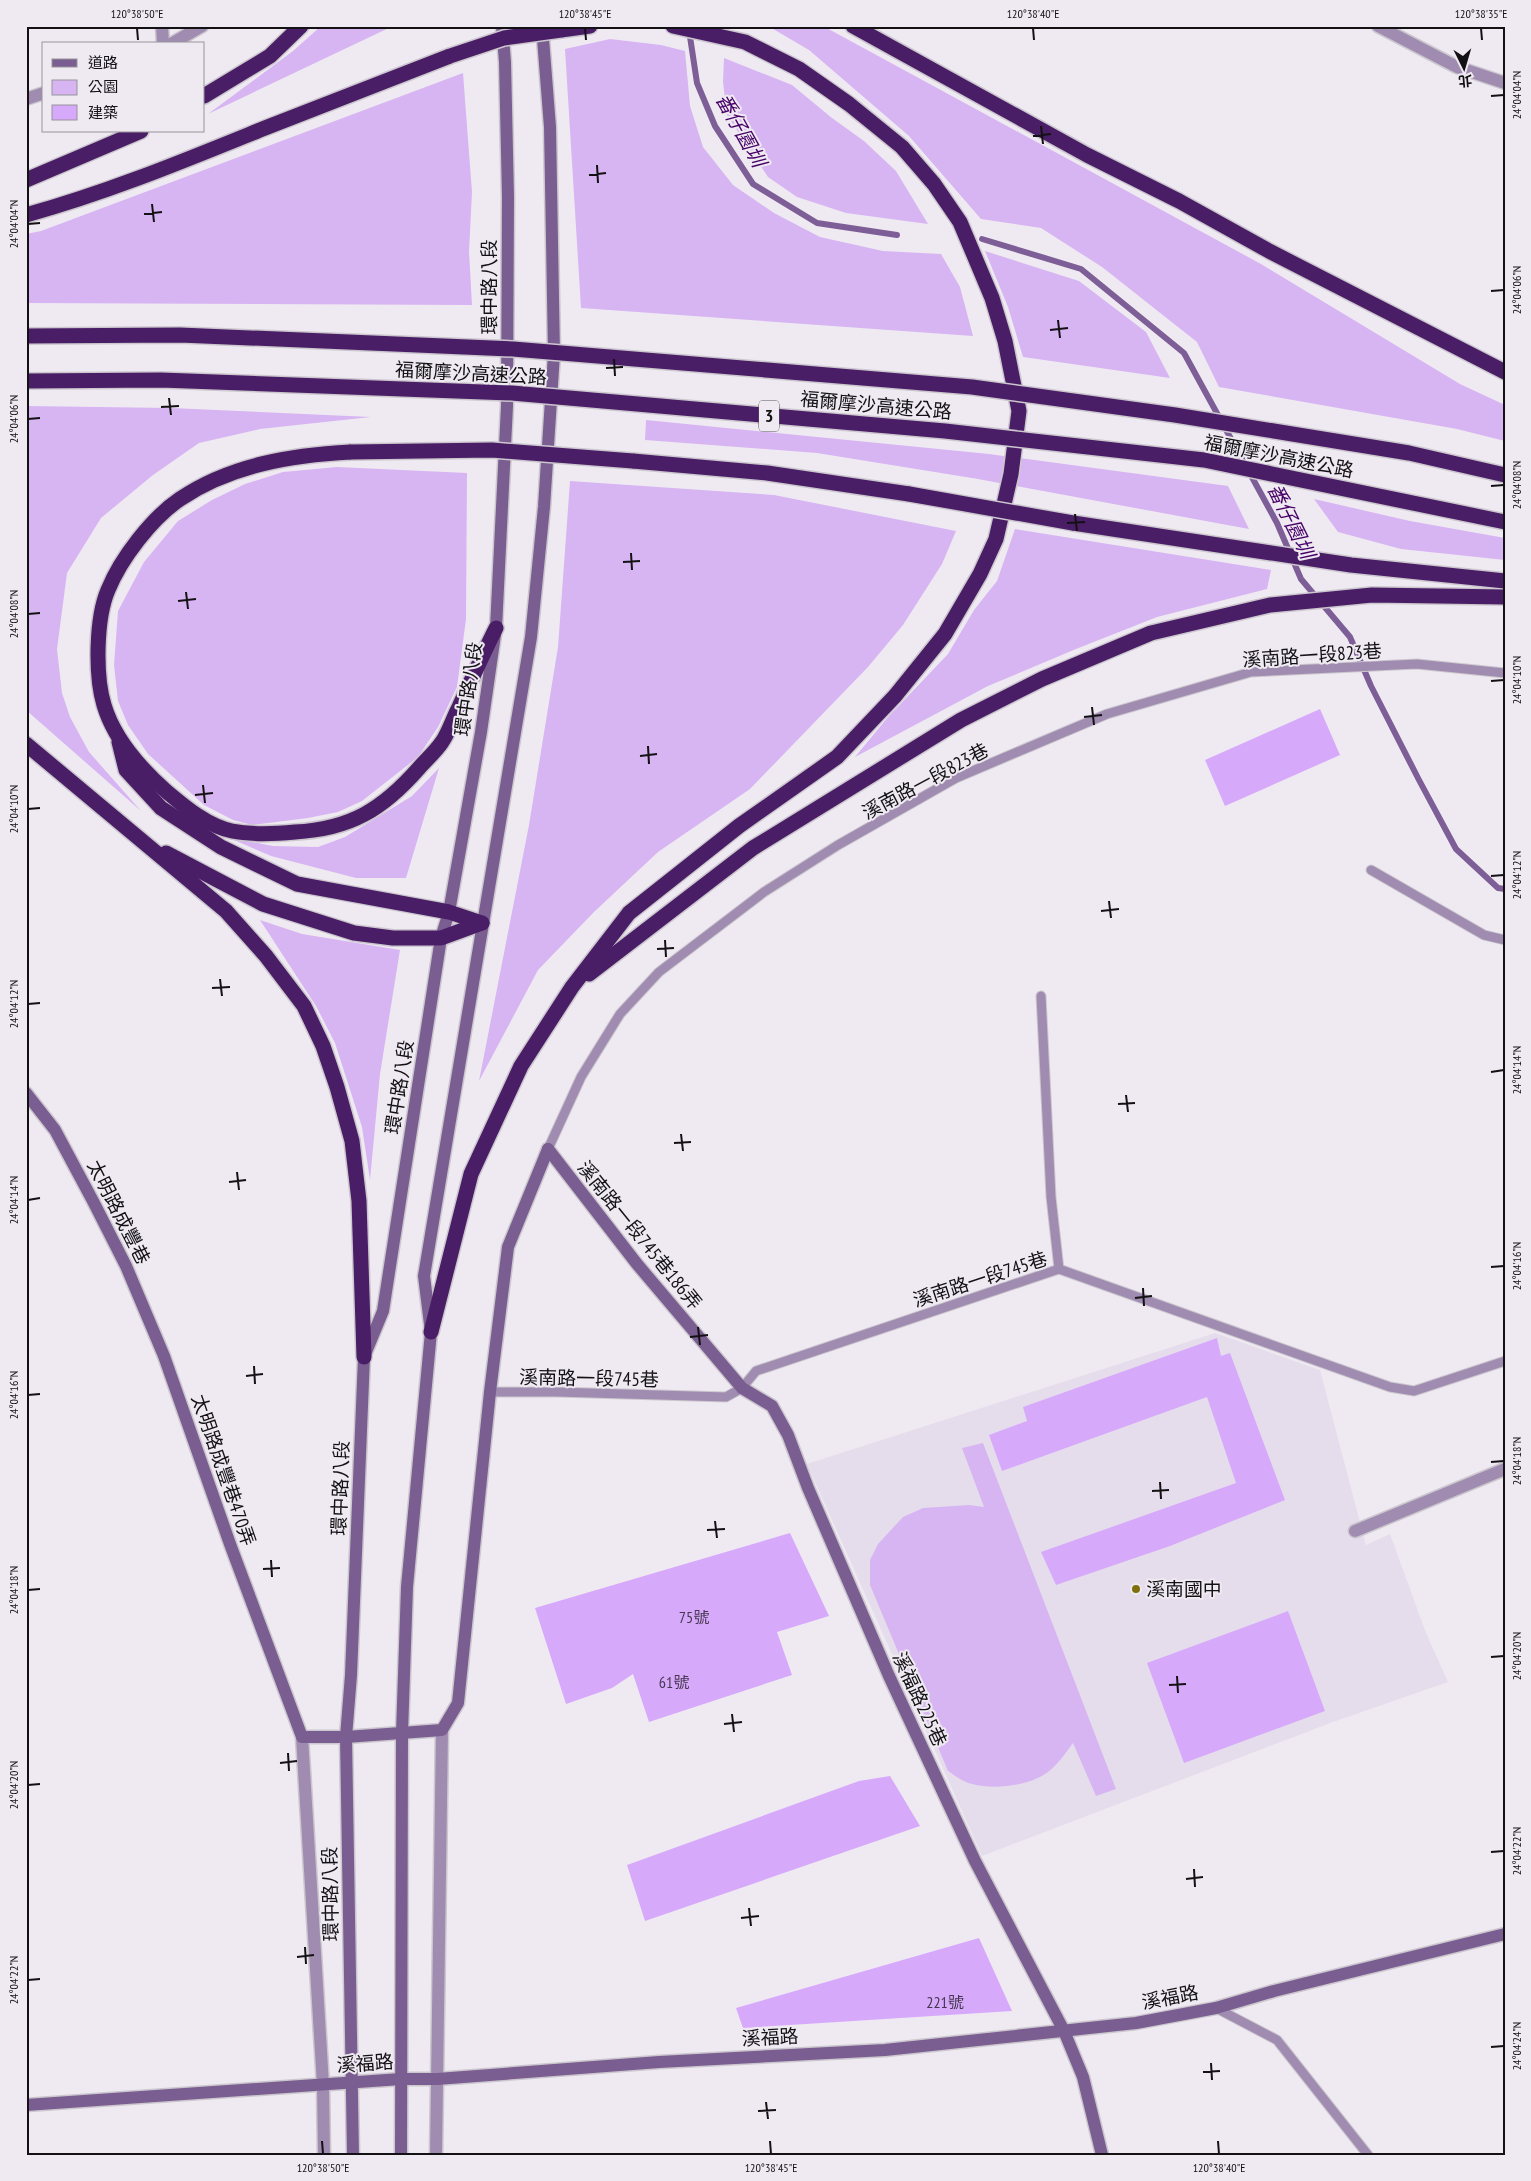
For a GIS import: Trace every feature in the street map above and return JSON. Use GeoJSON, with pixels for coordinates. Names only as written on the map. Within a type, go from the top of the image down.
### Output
{"type":"FeatureCollection","features":[{"type":"Feature","properties":{"kind":"highway"},"geometry":{"type":"LineString","coordinates":[[205,95],[270,56],[301,26]]}},
{"type":"Feature","properties":{"kind":"highway"},"geometry":{"type":"LineString","coordinates":[[26,215],[70,203],[145,177],[450,56],[504,38],[590,26]]}},
{"type":"Feature","properties":{"kind":"highway"},"geometry":{"type":"LineString","coordinates":[[431,1332],[471,1174],[521,1066],[572,987],[629,913],[739,826],[837,757],[896,696],[945,634],[980,574],[996,539],[1011,474],[1019,411],[1005,341],[992,298],[960,222],[934,184],[902,147],[849,104],[799,69],[745,42],[673,26]]}},
{"type":"Feature","properties":{"kind":"highway"},"geometry":{"type":"LineString","coordinates":[[853,26],[1087,155],[1179,201],[1277,255],[1505,372]]}},
{"type":"Feature","properties":{"kind":"highway"},"geometry":{"type":"LineString","coordinates":[[26,180],[139,132]]}},
{"type":"Feature","properties":{"kind":"highway","name":"福爾摩沙高速公路"},"geometry":{"type":"LineString","coordinates":[[26,336],[180,335],[513,349],[972,387],[1175,415],[1409,453],[1505,475]]}},
{"type":"Feature","properties":{"kind":"highway","name":"福爾摩沙高速公路"},"geometry":{"type":"LineString","coordinates":[[26,381],[161,380],[512,393],[945,431],[1204,460],[1505,522]]}},
{"type":"Feature","properties":{"kind":"highway"},"geometry":{"type":"LineString","coordinates":[[482,922],[449,912],[297,884],[222,847],[161,808],[126,770],[118,737],[104,705],[98,666],[99,630],[108,591],[136,544],[163,513],[180,499],[237,471],[278,460],[351,452],[492,450],[767,473],[909,494],[1073,523],[1300,558],[1505,581]]}},
{"type":"Feature","properties":{"kind":"highway"},"geometry":{"type":"LineString","coordinates":[[572,987],[753,848],[970,716],[1042,679],[1151,632],[1270,605],[1328,599],[1372,595],[1505,597]]}},
{"type":"Feature","properties":{"kind":"highway"},"geometry":{"type":"LineString","coordinates":[[118,737],[148,775],[190,812],[230,830],[270,834],[318,831],[344,825],[360,818],[385,802],[404,785],[442,742],[496,628]]}},
{"type":"Feature","properties":{"kind":"highway"},"geometry":{"type":"LineString","coordinates":[[26,744],[226,911],[266,956],[304,1006],[323,1046],[352,1141],[359,1201],[364,1357]]}},
{"type":"Feature","properties":{"kind":"highway"},"geometry":{"type":"LineString","coordinates":[[134,835],[263,904],[354,933],[393,938],[441,938],[482,922]]}},
{"type":"Feature","properties":{"kind":"street"},"geometry":{"type":"LineString","coordinates":[[162,26],[164,42]]}},
{"type":"Feature","properties":{"kind":"street"},"geometry":{"type":"LineString","coordinates":[[174,42],[202,26]]}},
{"type":"Feature","properties":{"kind":"street","name":"環中路八段"},"geometry":{"type":"LineString","coordinates":[[353,2155],[346,1737],[351,1665],[364,1357],[383,1310],[441,938],[449,912],[481,732],[496,628],[507,396],[508,188],[505,62],[502,26]]}},
{"type":"Feature","properties":{"kind":"street"},"geometry":{"type":"LineString","coordinates":[[401,2155],[402,1733],[408,1586],[431,1332],[424,1276],[531,637],[544,507],[554,354],[550,127],[542,26]]}},
{"type":"Feature","properties":{"kind":"street"},"geometry":{"type":"LineString","coordinates":[[1378,26],[1457,67],[1505,83]]}},
{"type":"Feature","properties":{"kind":"street"},"geometry":{"type":"LineString","coordinates":[[26,99],[42,94]]}},
{"type":"Feature","properties":{"kind":"street","name":"太明路成豐巷"},"geometry":{"type":"LineString","coordinates":[[26,1093],[55,1130],[94,1203],[126,1266],[164,1356]]}},
{"type":"Feature","properties":{"kind":"street"},"geometry":{"type":"LineString","coordinates":[[436,2155],[442,1730],[458,1703],[490,1392],[508,1247],[548,1149]]}},
{"type":"Feature","properties":{"kind":"street","name":"溪南路一段745巷186弄"},"geometry":{"type":"LineString","coordinates":[[548,1149],[637,1264],[742,1388]]}},
{"type":"Feature","properties":{"kind":"street","name":"太明路成豐巷470弄"},"geometry":{"type":"LineString","coordinates":[[164,1356],[230,1544],[302,1737]]}},
{"type":"Feature","properties":{"kind":"street","name":"溪福路225巷"},"geometry":{"type":"LineString","coordinates":[[742,1388],[772,1406],[788,1434],[808,1488],[893,1685],[974,1861],[1064,2031],[1083,2077],[1102,2155]]}},
{"type":"Feature","properties":{"kind":"street"},"geometry":{"type":"LineString","coordinates":[[1355,1531],[1505,1469]]}},
{"type":"Feature","properties":{"kind":"street"},"geometry":{"type":"LineString","coordinates":[[302,1737],[346,1737],[442,1730]]}},
{"type":"Feature","properties":{"kind":"street","name":"環中路八段"},"geometry":{"type":"LineString","coordinates":[[302,1737],[323,2085],[324,2155]]}},
{"type":"Feature","properties":{"kind":"street","name":"溪福路"},"geometry":{"type":"LineString","coordinates":[[26,2105],[352,2083],[400,2078],[437,2079],[649,2063],[885,2050],[1136,2023],[1216,2008],[1274,1990],[1505,1934]]}},
{"type":"Feature","properties":{"kind":"lane","name":"溪南路一段823巷"},"geometry":{"type":"LineString","coordinates":[[548,1149],[581,1077],[620,1014],[659,972],[764,892],[838,845],[956,778],[1107,714],[1251,672],[1417,664],[1505,673]]}},
{"type":"Feature","properties":{"kind":"lane"},"geometry":{"type":"LineString","coordinates":[[1371,870],[1484,935],[1505,940]]}},
{"type":"Feature","properties":{"kind":"lane"},"geometry":{"type":"LineString","coordinates":[[1041,996],[1051,1197],[1058,1269]]}},
{"type":"Feature","properties":{"kind":"lane","name":"溪南路一段745巷"},"geometry":{"type":"LineString","coordinates":[[490,1392],[557,1392],[726,1398],[742,1388],[756,1371],[1058,1269],[1390,1387],[1414,1391],[1505,1360]]}},
{"type":"Feature","properties":{"kind":"lane"},"geometry":{"type":"LineString","coordinates":[[1216,2008],[1278,2040],[1368,2155]]}},
{"type":"Feature","properties":{"kind":"shaded area","name":"溪南國中"},"geometry":{"type":"Polygon","coordinates":[[[1215,1333],[1320,1370],[1366,1545],[1390,1534],[1426,1633],[1448,1682],[1333,1722],[982,1856],[807,1464],[1215,1333]]]}},
{"type":"Feature","properties":{"kind":"green space"},"geometry":{"type":"Polygon","coordinates":[[[321,26],[393,26],[208,114],[293,51],[321,26]]]}},
{"type":"Feature","properties":{"kind":"green space"},"geometry":{"type":"Polygon","coordinates":[[[768,26],[823,26],[1261,264],[1460,384],[1505,405],[1505,441],[1457,429],[1219,387],[1197,342],[1102,267],[1041,228],[981,219],[909,136],[809,50],[768,26]]]}},
{"type":"Feature","properties":{"kind":"green space"},"geometry":{"type":"Polygon","coordinates":[[[610,39],[661,45],[685,51],[690,106],[703,147],[733,185],[774,213],[820,237],[883,251],[941,254],[960,287],[973,336],[581,308],[565,49],[610,39]]]}},
{"type":"Feature","properties":{"kind":"green space"},"geometry":{"type":"Polygon","coordinates":[[[724,58],[792,85],[864,141],[896,171],[928,224],[846,213],[797,197],[768,177],[727,115],[723,82],[724,58]]]}},
{"type":"Feature","properties":{"kind":"green space"},"geometry":{"type":"Polygon","coordinates":[[[463,73],[472,192],[469,252],[472,305],[26,303],[26,234],[41,231],[463,73]]]}},
{"type":"Feature","properties":{"kind":"green space"},"geometry":{"type":"Polygon","coordinates":[[[985,251],[1079,281],[1146,332],[1170,378],[1023,357],[1008,307],[985,251]]]}},
{"type":"Feature","properties":{"kind":"green space"},"geometry":{"type":"Polygon","coordinates":[[[26,406],[171,408],[371,417],[260,429],[199,443],[153,475],[101,518],[67,573],[57,649],[62,693],[70,717],[89,752],[141,811],[26,710],[26,406]]]}},
{"type":"Feature","properties":{"kind":"green space"},"geometry":{"type":"Polygon","coordinates":[[[646,420],[989,454],[1228,486],[1249,529],[978,479],[817,453],[645,440],[646,420]]]}},
{"type":"Feature","properties":{"kind":"green space"},"geometry":{"type":"Polygon","coordinates":[[[337,467],[467,473],[466,619],[457,687],[438,727],[418,757],[362,801],[338,812],[308,818],[252,825],[233,820],[204,805],[148,754],[128,725],[118,701],[114,665],[118,611],[144,562],[178,521],[212,500],[245,484],[283,472],[337,467]]]}},
{"type":"Feature","properties":{"kind":"green space"},"geometry":{"type":"Polygon","coordinates":[[[570,481],[774,495],[956,531],[942,564],[903,625],[868,667],[750,789],[658,852],[594,912],[538,970],[479,1081],[529,825],[558,647],[570,481]]]}},
{"type":"Feature","properties":{"kind":"green space"},"geometry":{"type":"Polygon","coordinates":[[[1314,499],[1410,521],[1505,538],[1505,560],[1401,549],[1338,532],[1314,499]]]}},
{"type":"Feature","properties":{"kind":"green space"},"geometry":{"type":"Polygon","coordinates":[[[1015,529],[1271,570],[1267,589],[1157,617],[1076,649],[988,686],[855,757],[888,717],[948,654],[974,610],[997,581],[1015,529]]]}},
{"type":"Feature","properties":{"kind":"green space"},"geometry":{"type":"Polygon","coordinates":[[[439,768],[406,878],[356,878],[271,856],[227,837],[273,846],[318,847],[345,837],[412,796],[439,768]]]}},
{"type":"Feature","properties":{"kind":"green space"},"geometry":{"type":"Polygon","coordinates":[[[260,920],[302,934],[400,950],[380,1074],[370,1180],[362,1127],[335,1043],[316,1006],[260,920]]]}},
{"type":"Feature","properties":{"kind":"green space"},"geometry":{"type":"Polygon","coordinates":[[[983,1443],[1116,1789],[1096,1796],[1073,1743],[1048,1772],[1022,1784],[1001,1787],[981,1786],[966,1782],[948,1771],[870,1585],[870,1560],[878,1544],[903,1517],[923,1508],[969,1505],[984,1507],[962,1448],[983,1443]]]}},
{"type":"Feature","properties":{"kind":"building"},"geometry":{"type":"Polygon","coordinates":[[[1320,709],[1340,755],[1225,806],[1205,760],[1320,709]]]}},
{"type":"Feature","properties":{"kind":"building"},"geometry":{"type":"Polygon","coordinates":[[[1217,1338],[1221,1356],[1230,1353],[1285,1500],[1170,1546],[1056,1585],[1041,1552],[1236,1483],[1207,1397],[1002,1471],[989,1435],[1027,1421],[1023,1407],[1217,1338]]]}},
{"type":"Feature","properties":{"kind":"building"},"geometry":{"type":"Polygon","coordinates":[[[790,1533],[829,1616],[777,1632],[792,1675],[649,1722],[633,1674],[612,1688],[566,1704],[535,1608],[790,1533]]]}},
{"type":"Feature","properties":{"kind":"building"},"geometry":{"type":"Polygon","coordinates":[[[1288,1611],[1325,1711],[1184,1763],[1147,1663],[1288,1611]]]}},
{"type":"Feature","properties":{"kind":"building"},"geometry":{"type":"Polygon","coordinates":[[[890,1776],[920,1826],[645,1921],[627,1865],[859,1781],[890,1776]]]}},
{"type":"Feature","properties":{"kind":"building"},"geometry":{"type":"Polygon","coordinates":[[[979,1938],[1012,2011],[743,2028],[736,2008],[979,1938]]]}},
{"type":"Feature","properties":{"kind":"waterway","name":"番仔園圳"},"geometry":{"type":"LineString","coordinates":[[689,30],[697,83],[715,126],[753,184],[817,223],[897,235]]}},
{"type":"Feature","properties":{"kind":"waterway","name":"番仔園圳"},"geometry":{"type":"LineString","coordinates":[[982,239],[1081,269],[1184,353],[1277,523],[1301,579],[1350,637],[1371,686],[1456,849],[1498,888],[1505,889]]}},
{"type":"Feature","properties":{"kind":"place","name":"溪南國中"},"geometry":{"type":"Point","coordinates":[1136,1589]}}]}
